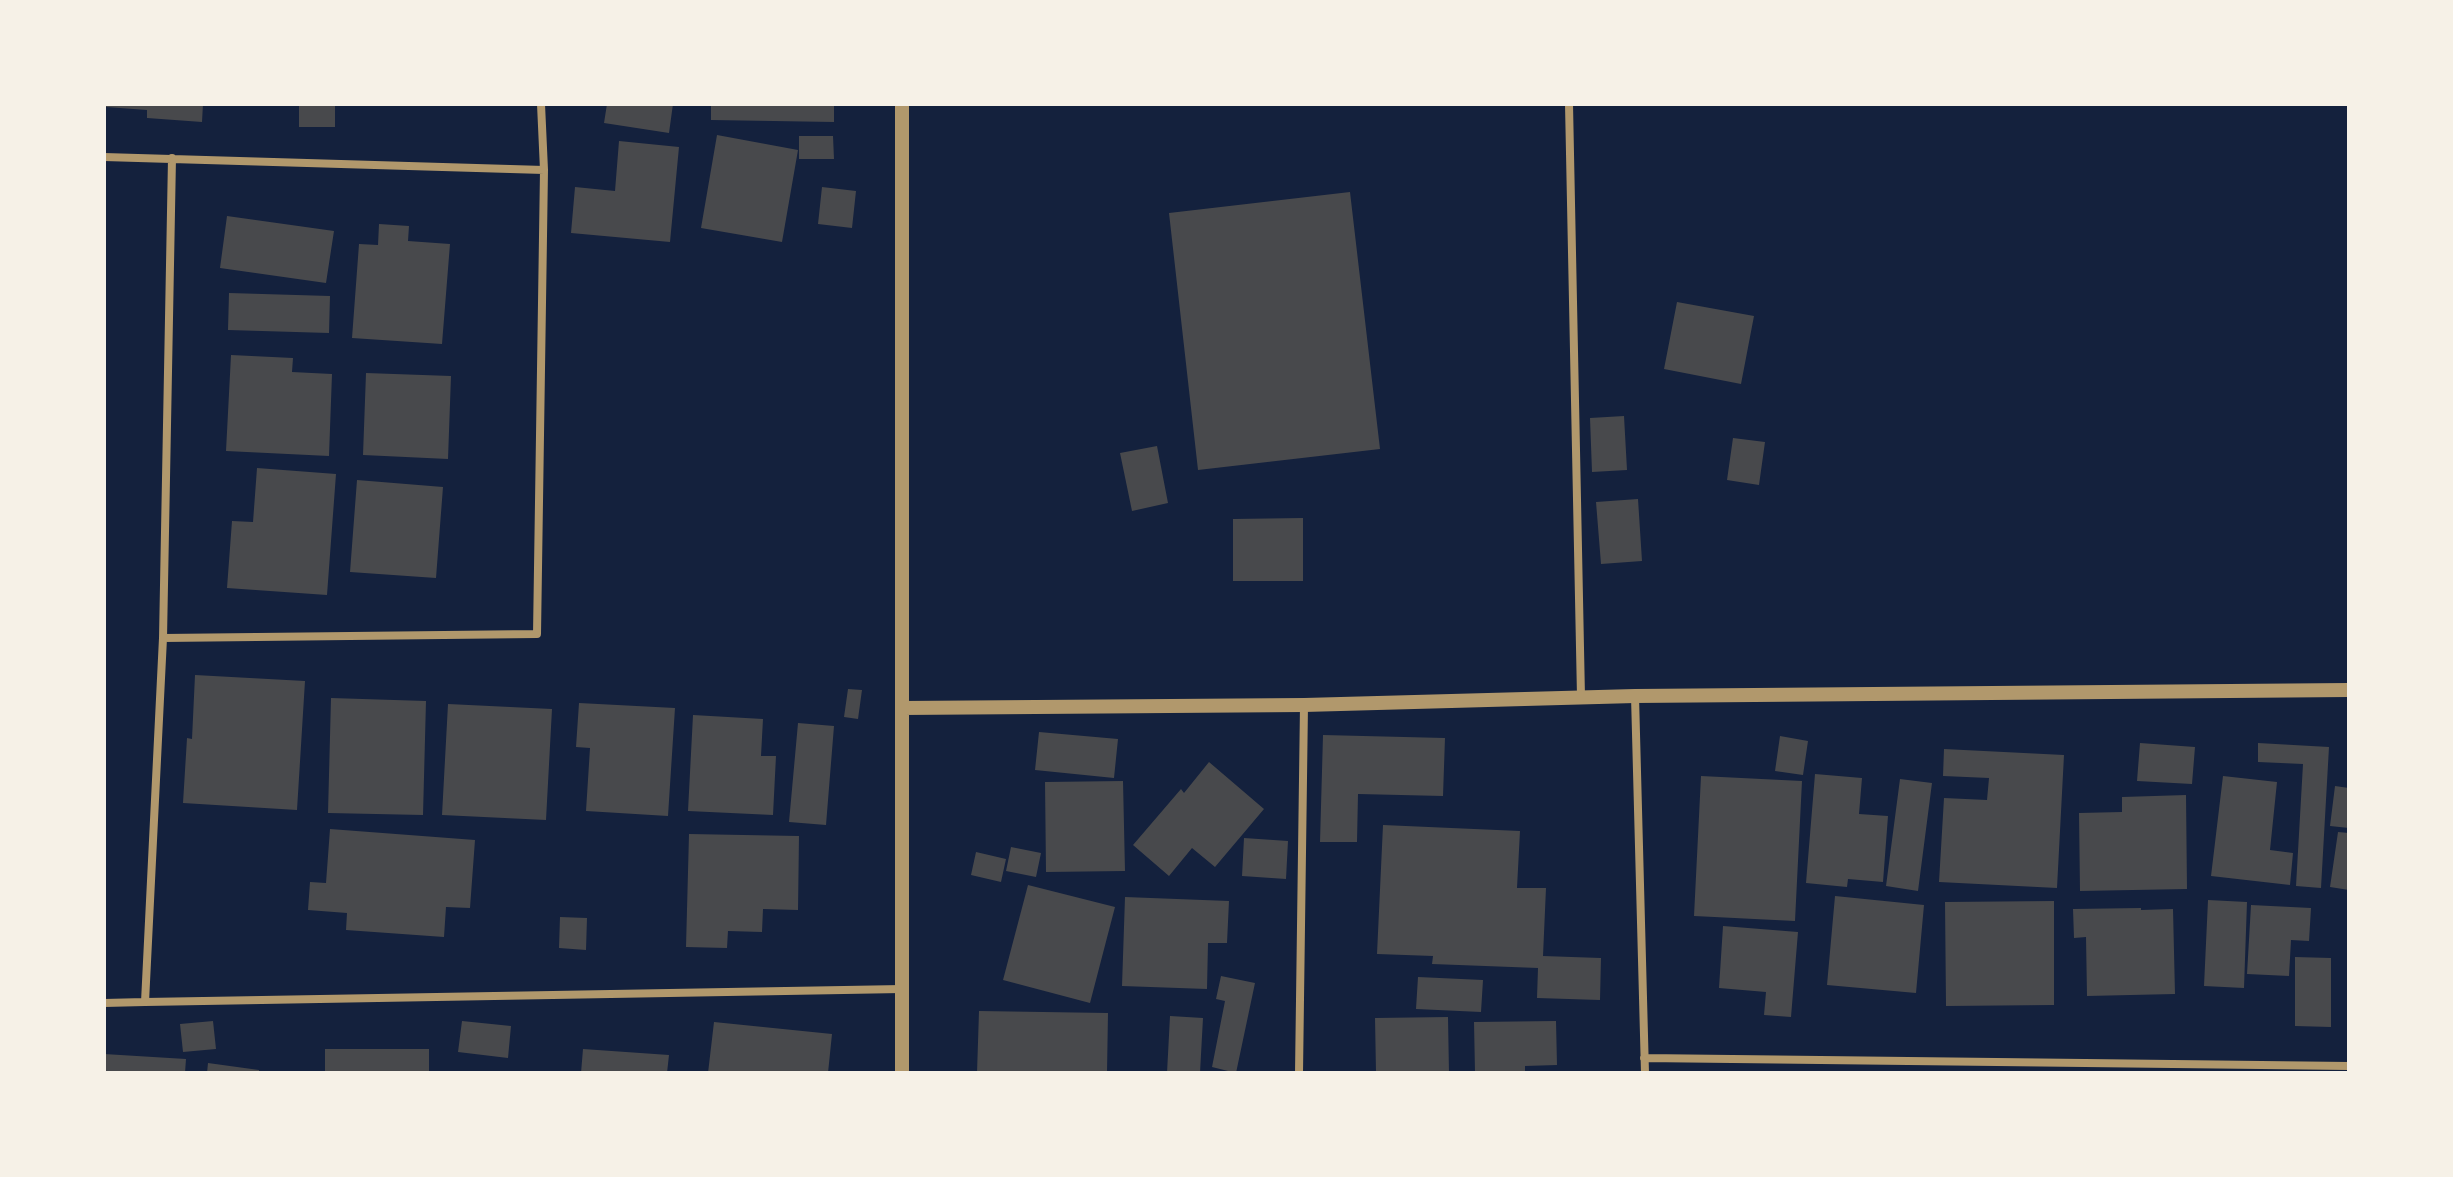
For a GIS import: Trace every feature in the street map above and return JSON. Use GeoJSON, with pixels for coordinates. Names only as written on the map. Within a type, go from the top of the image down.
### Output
{"type":"FeatureCollection","features":[{"type":"Feature","properties":{"kind":"street"},"geometry":{"type":"LineString","coordinates":[[163,638],[537,634],[544,170],[541,104]]}},
{"type":"Feature","properties":{"kind":"street"},"geometry":{"type":"LineString","coordinates":[[902,104],[902,1073]]}},
{"type":"Feature","properties":{"kind":"street"},"geometry":{"type":"LineString","coordinates":[[1569,104],[1581,697]]}},
{"type":"Feature","properties":{"kind":"street"},"geometry":{"type":"LineString","coordinates":[[104,157],[544,170]]}},
{"type":"Feature","properties":{"kind":"street"},"geometry":{"type":"LineString","coordinates":[[145,1002],[163,638],[172,158]]}},
{"type":"Feature","properties":{"kind":"street"},"geometry":{"type":"LineString","coordinates":[[902,708],[1304,705],[1635,696],[2349,690]]}},
{"type":"Feature","properties":{"kind":"street"},"geometry":{"type":"LineString","coordinates":[[1635,696],[1645,1073]]}},
{"type":"Feature","properties":{"kind":"street"},"geometry":{"type":"LineString","coordinates":[[1299,1073],[1304,705]]}},
{"type":"Feature","properties":{"kind":"street"},"geometry":{"type":"LineString","coordinates":[[104,1003],[902,989]]}},
{"type":"Feature","properties":{"kind":"street"},"geometry":{"type":"LineString","coordinates":[[1644,1058],[2349,1066]]}},
{"type":"Feature","properties":{"kind":"building"},"geometry":{"type":"Polygon","coordinates":[[[107,104],[203,104],[202,122],[147,118],[147,110],[106,107],[107,104]]]}},
{"type":"Feature","properties":{"kind":"building"},"geometry":{"type":"Polygon","coordinates":[[[299,104],[335,104],[335,127],[299,127],[299,104]]]}},
{"type":"Feature","properties":{"kind":"building"},"geometry":{"type":"Polygon","coordinates":[[[607,104],[673,104],[669,133],[604,123],[607,104]]]}},
{"type":"Feature","properties":{"kind":"building"},"geometry":{"type":"Polygon","coordinates":[[[711,104],[834,104],[834,122],[711,120],[711,104]]]}},
{"type":"Feature","properties":{"kind":"building"},"geometry":{"type":"Polygon","coordinates":[[[717,135],[798,150],[782,242],[701,228],[717,135]]]}},
{"type":"Feature","properties":{"kind":"building"},"geometry":{"type":"Polygon","coordinates":[[[799,136],[833,136],[834,159],[799,159],[799,136]]]}},
{"type":"Feature","properties":{"kind":"building"},"geometry":{"type":"Polygon","coordinates":[[[619,141],[679,147],[670,242],[571,233],[575,187],[615,191],[619,141]]]}},
{"type":"Feature","properties":{"kind":"building"},"geometry":{"type":"Polygon","coordinates":[[[822,187],[856,191],[852,228],[818,224],[822,187]]]}},
{"type":"Feature","properties":{"kind":"building"},"geometry":{"type":"Polygon","coordinates":[[[1350,192],[1380,449],[1198,470],[1169,213],[1350,192]]]}},
{"type":"Feature","properties":{"kind":"building"},"geometry":{"type":"Polygon","coordinates":[[[227,216],[334,231],[326,283],[220,268],[227,216]]]}},
{"type":"Feature","properties":{"kind":"building"},"geometry":{"type":"Polygon","coordinates":[[[379,224],[409,226],[408,241],[450,244],[442,344],[352,338],[359,244],[378,245],[379,224]]]}},
{"type":"Feature","properties":{"kind":"building"},"geometry":{"type":"Polygon","coordinates":[[[229,293],[330,296],[329,333],[228,330],[229,293]]]}},
{"type":"Feature","properties":{"kind":"building"},"geometry":{"type":"Polygon","coordinates":[[[1677,302],[1754,316],[1741,384],[1664,369],[1677,302]]]}},
{"type":"Feature","properties":{"kind":"building"},"geometry":{"type":"Polygon","coordinates":[[[231,355],[293,358],[292,372],[332,374],[329,456],[226,451],[231,355]]]}},
{"type":"Feature","properties":{"kind":"building"},"geometry":{"type":"Polygon","coordinates":[[[366,373],[451,376],[448,459],[363,455],[366,373]]]}},
{"type":"Feature","properties":{"kind":"building"},"geometry":{"type":"Polygon","coordinates":[[[1624,416],[1627,470],[1592,472],[1590,418],[1624,416]]]}},
{"type":"Feature","properties":{"kind":"building"},"geometry":{"type":"Polygon","coordinates":[[[1733,438],[1765,442],[1759,485],[1727,480],[1733,438]]]}},
{"type":"Feature","properties":{"kind":"building"},"geometry":{"type":"Polygon","coordinates":[[[1157,446],[1168,503],[1132,511],[1120,453],[1157,446]]]}},
{"type":"Feature","properties":{"kind":"building"},"geometry":{"type":"Polygon","coordinates":[[[257,468],[336,474],[327,595],[227,588],[232,521],[253,522],[257,468]]]}},
{"type":"Feature","properties":{"kind":"building"},"geometry":{"type":"Polygon","coordinates":[[[357,480],[443,487],[436,578],[350,572],[357,480]]]}},
{"type":"Feature","properties":{"kind":"building"},"geometry":{"type":"Polygon","coordinates":[[[1638,499],[1642,561],[1601,564],[1596,502],[1638,499]]]}},
{"type":"Feature","properties":{"kind":"building"},"geometry":{"type":"Polygon","coordinates":[[[1303,518],[1303,581],[1233,581],[1233,519],[1303,518]]]}},
{"type":"Feature","properties":{"kind":"building"},"geometry":{"type":"Polygon","coordinates":[[[195,675],[305,681],[297,810],[183,803],[187,738],[192,739],[195,675]]]}},
{"type":"Feature","properties":{"kind":"building"},"geometry":{"type":"Polygon","coordinates":[[[848,689],[862,690],[858,719],[844,717],[848,689]]]}},
{"type":"Feature","properties":{"kind":"building"},"geometry":{"type":"Polygon","coordinates":[[[331,698],[426,701],[423,815],[328,813],[331,698]]]}},
{"type":"Feature","properties":{"kind":"building"},"geometry":{"type":"Polygon","coordinates":[[[579,703],[675,708],[668,816],[586,811],[590,748],[576,747],[579,703]]]}},
{"type":"Feature","properties":{"kind":"building"},"geometry":{"type":"Polygon","coordinates":[[[448,704],[552,709],[546,820],[442,815],[448,704]]]}},
{"type":"Feature","properties":{"kind":"building"},"geometry":{"type":"Polygon","coordinates":[[[693,715],[763,719],[761,756],[776,756],[773,815],[688,811],[693,715]]]}},
{"type":"Feature","properties":{"kind":"building"},"geometry":{"type":"Polygon","coordinates":[[[798,723],[834,726],[826,825],[789,822],[798,723]]]}},
{"type":"Feature","properties":{"kind":"building"},"geometry":{"type":"Polygon","coordinates":[[[1039,732],[1118,739],[1114,778],[1035,770],[1039,732]]]}},
{"type":"Feature","properties":{"kind":"building"},"geometry":{"type":"Polygon","coordinates":[[[1323,735],[1445,738],[1443,796],[1358,794],[1357,842],[1320,842],[1323,735]]]}},
{"type":"Feature","properties":{"kind":"building"},"geometry":{"type":"Polygon","coordinates":[[[1780,736],[1808,741],[1803,775],[1775,771],[1780,736]]]}},
{"type":"Feature","properties":{"kind":"building"},"geometry":{"type":"Polygon","coordinates":[[[2140,743],[2195,747],[2192,784],[2137,781],[2140,743]]]}},
{"type":"Feature","properties":{"kind":"building"},"geometry":{"type":"Polygon","coordinates":[[[2258,743],[2329,747],[2321,888],[2296,886],[2303,764],[2258,762],[2258,743]]]}},
{"type":"Feature","properties":{"kind":"building"},"geometry":{"type":"Polygon","coordinates":[[[1944,749],[2064,755],[2057,888],[1939,882],[1944,798],[1987,800],[1989,778],[1943,776],[1944,749]]]}},
{"type":"Feature","properties":{"kind":"building"},"geometry":{"type":"Polygon","coordinates":[[[1209,762],[1264,809],[1215,867],[1192,848],[1169,876],[1133,845],[1181,789],[1184,793],[1209,762]]]}},
{"type":"Feature","properties":{"kind":"building"},"geometry":{"type":"Polygon","coordinates":[[[1815,774],[1862,778],[1859,814],[1888,816],[1883,882],[1848,879],[1847,887],[1806,883],[1815,774]]]}},
{"type":"Feature","properties":{"kind":"building"},"geometry":{"type":"Polygon","coordinates":[[[1701,776],[1802,781],[1795,921],[1694,916],[1701,776]]]}},
{"type":"Feature","properties":{"kind":"building"},"geometry":{"type":"Polygon","coordinates":[[[2223,776],[2277,782],[2270,850],[2293,853],[2290,885],[2211,876],[2223,776]]]}},
{"type":"Feature","properties":{"kind":"building"},"geometry":{"type":"Polygon","coordinates":[[[1900,779],[1932,783],[1918,891],[1886,886],[1900,779]]]}},
{"type":"Feature","properties":{"kind":"building"},"geometry":{"type":"Polygon","coordinates":[[[1123,781],[1125,871],[1046,872],[1045,782],[1123,781]]]}},
{"type":"Feature","properties":{"kind":"building"},"geometry":{"type":"Polygon","coordinates":[[[2335,786],[2349,788],[2349,828],[2330,826],[2335,786]]]}},
{"type":"Feature","properties":{"kind":"building"},"geometry":{"type":"Polygon","coordinates":[[[2186,795],[2187,889],[2080,891],[2079,813],[2122,812],[2122,797],[2186,795]]]}},
{"type":"Feature","properties":{"kind":"building"},"geometry":{"type":"Polygon","coordinates":[[[1383,825],[1520,831],[1517,888],[1546,888],[1543,956],[1601,958],[1600,1000],[1537,998],[1538,968],[1432,964],[1433,956],[1377,954],[1383,825]]]}},
{"type":"Feature","properties":{"kind":"building"},"geometry":{"type":"Polygon","coordinates":[[[330,829],[475,840],[470,908],[446,907],[444,937],[346,930],[347,913],[308,910],[310,882],[326,883],[330,829]]]}},
{"type":"Feature","properties":{"kind":"building"},"geometry":{"type":"Polygon","coordinates":[[[2338,832],[2349,833],[2349,890],[2330,887],[2338,832]]]}},
{"type":"Feature","properties":{"kind":"building"},"geometry":{"type":"Polygon","coordinates":[[[689,834],[799,836],[798,910],[763,909],[762,932],[728,931],[727,948],[686,947],[689,834]]]}},
{"type":"Feature","properties":{"kind":"building"},"geometry":{"type":"Polygon","coordinates":[[[1244,838],[1288,841],[1286,879],[1242,876],[1244,838]]]}},
{"type":"Feature","properties":{"kind":"building"},"geometry":{"type":"Polygon","coordinates":[[[1011,847],[1041,853],[1036,877],[1006,871],[1011,847]]]}},
{"type":"Feature","properties":{"kind":"building"},"geometry":{"type":"Polygon","coordinates":[[[976,852],[1006,859],[1001,882],[971,875],[976,852]]]}},
{"type":"Feature","properties":{"kind":"building"},"geometry":{"type":"Polygon","coordinates":[[[1028,885],[1115,907],[1090,1003],[1003,980],[1028,885]]]}},
{"type":"Feature","properties":{"kind":"building"},"geometry":{"type":"Polygon","coordinates":[[[1835,896],[1924,905],[1916,993],[1827,985],[1835,896]]]}},
{"type":"Feature","properties":{"kind":"building"},"geometry":{"type":"Polygon","coordinates":[[[1125,897],[1229,901],[1227,943],[1208,943],[1207,989],[1122,986],[1125,897]]]}},
{"type":"Feature","properties":{"kind":"building"},"geometry":{"type":"Polygon","coordinates":[[[2208,900],[2247,902],[2244,988],[2204,986],[2208,900]]]}},
{"type":"Feature","properties":{"kind":"building"},"geometry":{"type":"Polygon","coordinates":[[[2054,901],[2054,1005],[1946,1006],[1945,902],[2054,901]]]}},
{"type":"Feature","properties":{"kind":"building"},"geometry":{"type":"Polygon","coordinates":[[[2251,905],[2311,908],[2309,941],[2291,940],[2289,976],[2247,974],[2251,905]]]}},
{"type":"Feature","properties":{"kind":"building"},"geometry":{"type":"Polygon","coordinates":[[[2073,909],[2173,909],[2175,994],[2087,996],[2086,937],[2074,938],[2073,909]]]}},
{"type":"Feature","properties":{"kind":"building"},"geometry":{"type":"Polygon","coordinates":[[[560,917],[587,918],[586,950],[559,948],[560,917]]]}},
{"type":"Feature","properties":{"kind":"building"},"geometry":{"type":"Polygon","coordinates":[[[1723,926],[1798,932],[1791,1017],[1764,1015],[1766,992],[1719,988],[1723,926]]]}},
{"type":"Feature","properties":{"kind":"building"},"geometry":{"type":"Polygon","coordinates":[[[2295,957],[2331,958],[2331,1027],[2295,1026],[2295,957]]]}},
{"type":"Feature","properties":{"kind":"building"},"geometry":{"type":"Polygon","coordinates":[[[1221,976],[1255,983],[1236,1073],[1212,1067],[1225,1001],[1216,999],[1221,976]]]}},
{"type":"Feature","properties":{"kind":"building"},"geometry":{"type":"Polygon","coordinates":[[[1418,977],[1483,980],[1481,1012],[1416,1009],[1418,977]]]}},
{"type":"Feature","properties":{"kind":"building"},"geometry":{"type":"Polygon","coordinates":[[[979,1011],[1108,1013],[1107,1073],[977,1073],[979,1011]]]}},
{"type":"Feature","properties":{"kind":"building"},"geometry":{"type":"Polygon","coordinates":[[[1170,1016],[1203,1018],[1200,1073],[1167,1073],[1170,1016]]]}},
{"type":"Feature","properties":{"kind":"building"},"geometry":{"type":"Polygon","coordinates":[[[1448,1017],[1449,1073],[1376,1073],[1375,1018],[1448,1017]]]}},
{"type":"Feature","properties":{"kind":"building"},"geometry":{"type":"Polygon","coordinates":[[[213,1021],[216,1049],[183,1052],[180,1024],[213,1021]]]}},
{"type":"Feature","properties":{"kind":"building"},"geometry":{"type":"Polygon","coordinates":[[[462,1021],[511,1026],[508,1058],[458,1052],[462,1021]]]}},
{"type":"Feature","properties":{"kind":"building"},"geometry":{"type":"Polygon","coordinates":[[[1556,1021],[1557,1065],[1525,1066],[1525,1073],[1475,1073],[1474,1022],[1556,1021]]]}},
{"type":"Feature","properties":{"kind":"building"},"geometry":{"type":"Polygon","coordinates":[[[714,1022],[832,1034],[828,1073],[708,1073],[714,1022]]]}},
{"type":"Feature","properties":{"kind":"building"},"geometry":{"type":"Polygon","coordinates":[[[325,1049],[429,1049],[429,1073],[325,1073],[325,1049]]]}},
{"type":"Feature","properties":{"kind":"building"},"geometry":{"type":"Polygon","coordinates":[[[583,1049],[669,1055],[667,1073],[581,1073],[583,1049]]]}},
{"type":"Feature","properties":{"kind":"building"},"geometry":{"type":"Polygon","coordinates":[[[104,1054],[186,1059],[185,1073],[104,1073],[104,1054]]]}},
{"type":"Feature","properties":{"kind":"building"},"geometry":{"type":"Polygon","coordinates":[[[208,1063],[259,1070],[259,1073],[207,1073],[208,1063]]]}}]}
